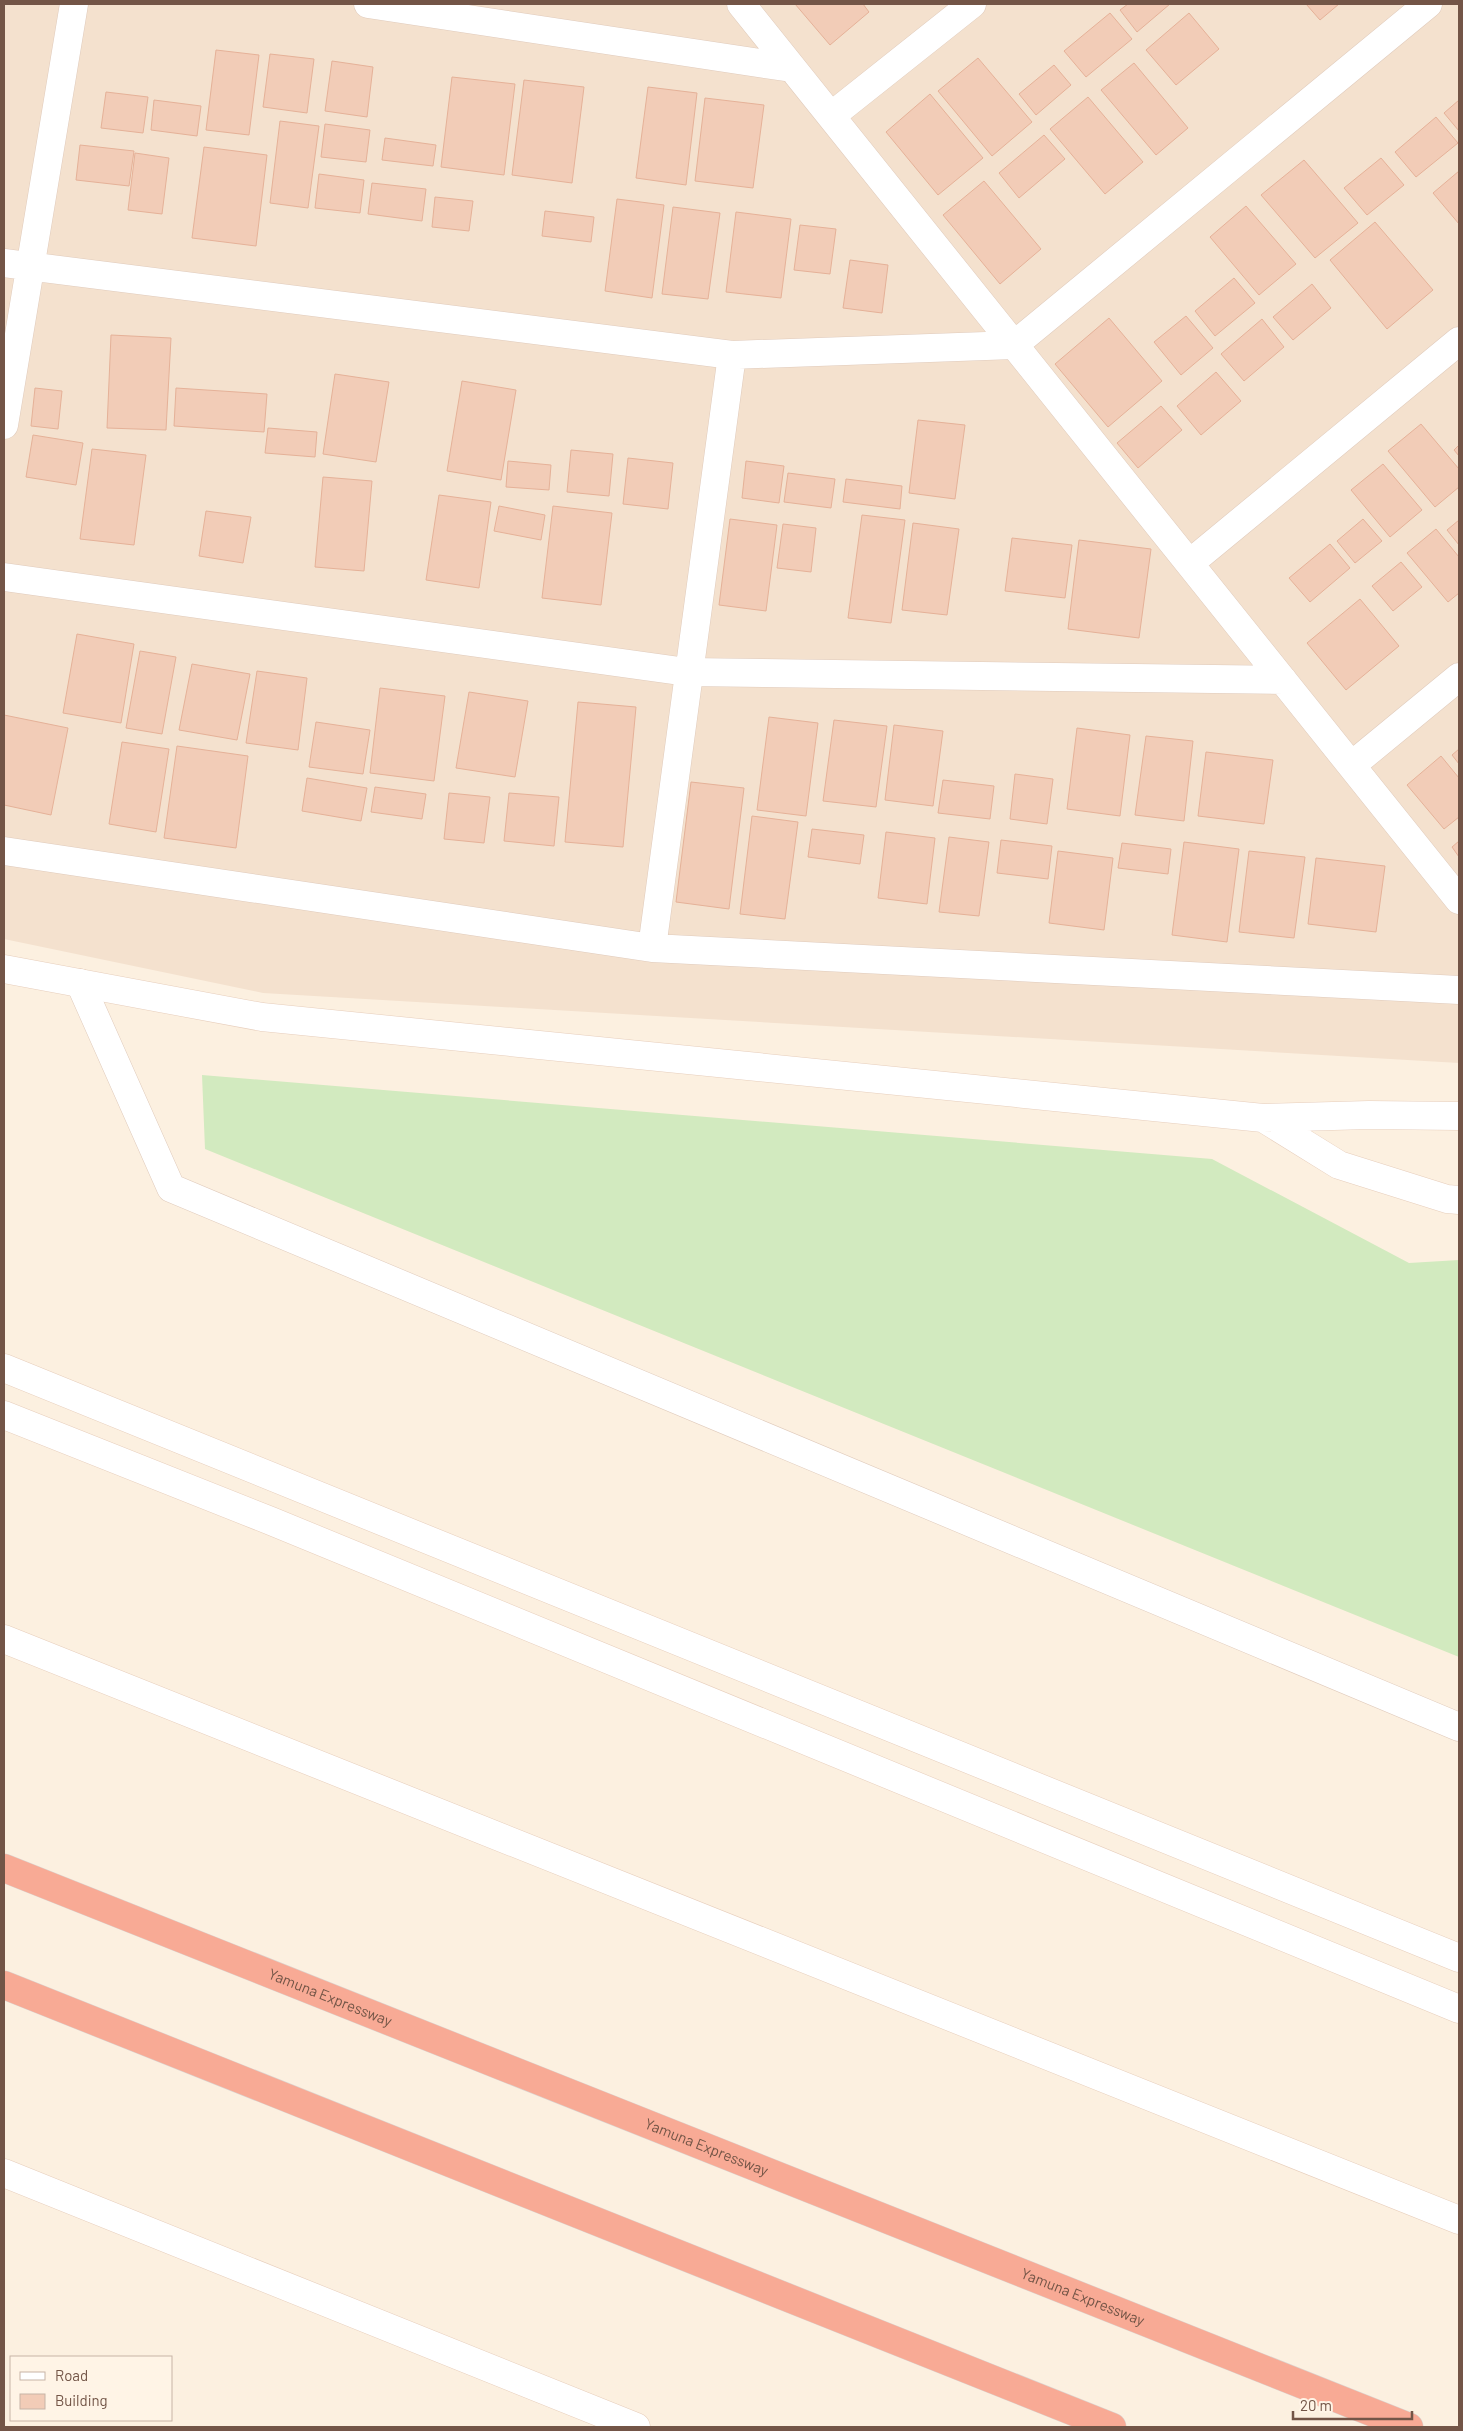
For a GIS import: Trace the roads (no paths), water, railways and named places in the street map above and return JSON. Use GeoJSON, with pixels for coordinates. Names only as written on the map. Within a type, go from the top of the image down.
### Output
{"type":"FeatureCollection","features":[{"type":"Feature","properties":{"kind":"highway","name":"Yamuna Expressway"},"geometry":{"type":"LineString","coordinates":[[4,1868],[1409,2427]]}},
{"type":"Feature","properties":{"kind":"highway"},"geometry":{"type":"LineString","coordinates":[[4,1985],[1112,2427]]}},
{"type":"Feature","properties":{"kind":"street"},"geometry":{"type":"LineString","coordinates":[[4,425],[17,265],[74,4]]}},
{"type":"Feature","properties":{"kind":"street"},"geometry":{"type":"LineString","coordinates":[[368,4],[792,68]]}},
{"type":"Feature","properties":{"kind":"street"},"geometry":{"type":"LineString","coordinates":[[741,4],[1459,900]]}},
{"type":"Feature","properties":{"kind":"street"},"geometry":{"type":"LineString","coordinates":[[831,116],[972,4]]}},
{"type":"Feature","properties":{"kind":"street"},"geometry":{"type":"LineString","coordinates":[[17,265],[732,355],[1014,345],[1428,4]]}},
{"type":"Feature","properties":{"kind":"street"},"geometry":{"type":"LineString","coordinates":[[1190,563],[1459,341]]}},
{"type":"Feature","properties":{"kind":"street"},"geometry":{"type":"LineString","coordinates":[[652,948],[732,355]]}},
{"type":"Feature","properties":{"kind":"street"},"geometry":{"type":"LineString","coordinates":[[4,576],[688,672],[1283,680]]}},
{"type":"Feature","properties":{"kind":"street"},"geometry":{"type":"LineString","coordinates":[[1352,766],[1459,677]]}},
{"type":"Feature","properties":{"kind":"street"},"geometry":{"type":"LineString","coordinates":[[4,851],[652,948],[1459,990]]}},
{"type":"Feature","properties":{"kind":"street"},"geometry":{"type":"LineString","coordinates":[[4,969],[262,1018],[1263,1118],[1368,1114],[1459,1116]]}},
{"type":"Feature","properties":{"kind":"street"},"geometry":{"type":"LineString","coordinates":[[80,983],[171,1188],[1459,1727]]}},
{"type":"Feature","properties":{"kind":"street"},"geometry":{"type":"LineString","coordinates":[[1263,1118],[1339,1165],[1446,1199],[1459,1200]]}},
{"type":"Feature","properties":{"kind":"street"},"geometry":{"type":"LineString","coordinates":[[4,1368],[1459,1958]]}},
{"type":"Feature","properties":{"kind":"street"},"geometry":{"type":"LineString","coordinates":[[4,1415],[271,1521],[1459,2009]]}},
{"type":"Feature","properties":{"kind":"street"},"geometry":{"type":"LineString","coordinates":[[4,1639],[1459,2220]]}},
{"type":"Feature","properties":{"kind":"street"},"geometry":{"type":"LineString","coordinates":[[4,2173],[636,2427]]}}]}
